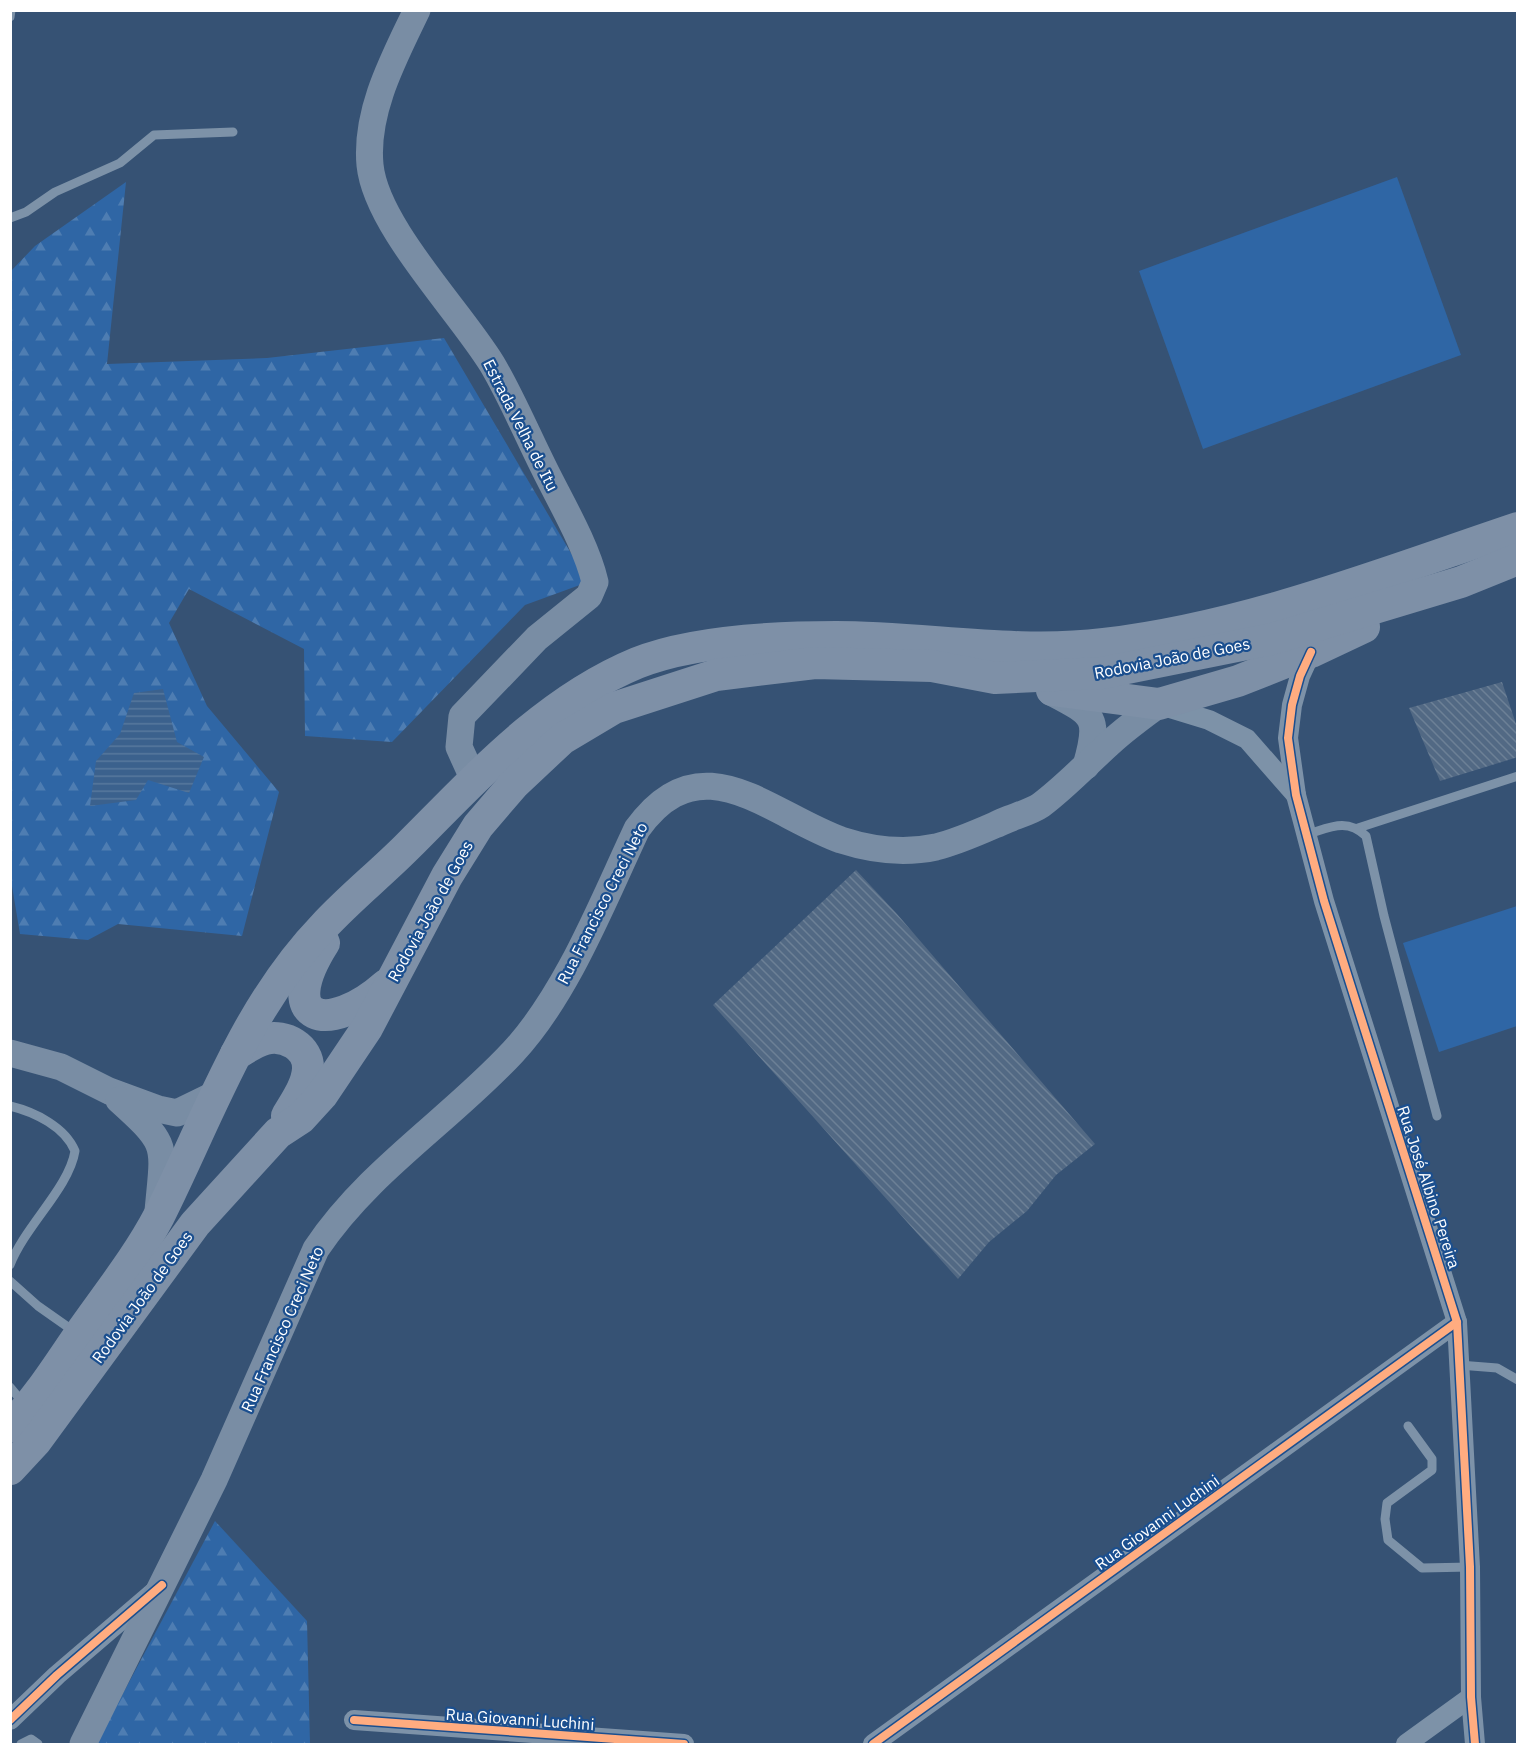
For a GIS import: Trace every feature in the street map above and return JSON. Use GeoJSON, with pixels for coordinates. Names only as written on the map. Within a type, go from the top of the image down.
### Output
{"type":"FeatureCollection","features":[{"type":"Feature","properties":{"kind":"highway","name":"Rodovia João de Goes"},"geometry":{"type":"LineString","coordinates":[[16,1408],[79,1335],[157,1219],[214,1095],[252,1021],[278,980],[326,923],[359,894],[473,778],[544,718],[595,684],[641,662],[685,649],[768,640],[836,637],[1050,647],[1122,642],[1178,633],[1268,612],[1518,528]]}},
{"type":"Feature","properties":{"kind":"highway","name":"Rodovia João de Goes"},"geometry":{"type":"LineString","coordinates":[[10,1469],[36,1441],[195,1224],[278,1132],[301,1118],[322,1095],[368,1029],[447,876],[478,826],[514,784],[562,739],[614,708],[716,675],[815,663],[932,666],[995,678],[1102,674],[1272,639],[1461,582],[1518,559]]}},
{"type":"Feature","properties":{"kind":"highway"},"geometry":{"type":"LineString","coordinates":[[995,678],[1048,690],[1159,704],[1238,681],[1311,652],[1461,582]]}},
{"type":"Feature","properties":{"kind":"highway"},"geometry":{"type":"LineString","coordinates":[[359,894],[322,945],[309,972],[304,1001],[309,1009],[321,1015],[351,1011],[369,1000],[393,980]]}},
{"type":"Feature","properties":{"kind":"highway"},"geometry":{"type":"LineString","coordinates":[[236,1054],[266,1039],[296,1043],[304,1052],[308,1067],[306,1083],[278,1132]]}},
{"type":"Feature","properties":{"kind":"main road","name":"Estrada Velha de Itu"},"geometry":{"type":"LineString","coordinates":[[417,10],[380,93],[369,135],[370,166],[379,196],[393,225],[492,365],[566,512],[595,582],[589,596],[537,638],[462,716],[459,747],[473,778]]}},
{"type":"Feature","properties":{"kind":"main road"},"geometry":{"type":"LineString","coordinates":[[1048,690],[1078,706],[1090,716],[1095,734],[1086,766]]}},
{"type":"Feature","properties":{"kind":"main road","name":"Rua Francisco Creci Neto"},"geometry":{"type":"LineString","coordinates":[[162,1585],[214,1480],[316,1249],[331,1226],[357,1199],[514,1051],[562,984],[637,829],[651,809],[684,790],[708,785],[738,792],[842,840],[895,852],[934,847],[972,836],[1040,806],[1120,734],[1159,704]]}},
{"type":"Feature","properties":{"kind":"main road"},"geometry":{"type":"LineString","coordinates":[[10,1053],[61,1068],[109,1091],[158,1109],[177,1113],[214,1095]]}},
{"type":"Feature","properties":{"kind":"main road"},"geometry":{"type":"LineString","coordinates":[[109,1091],[154,1132],[161,1144],[163,1158],[157,1219]]}},
{"type":"Feature","properties":{"kind":"main road"},"geometry":{"type":"LineString","coordinates":[[83,1744],[162,1585]]}},
{"type":"Feature","properties":{"kind":"street","name":"Rua José Albino Pereira"},"geometry":{"type":"LineString","coordinates":[[1311,652],[1300,675],[1292,705],[1288,738],[1296,795],[1324,901],[1457,1322],[1470,1567],[1471,1697],[1475,1744]]}},
{"type":"Feature","properties":{"kind":"street","name":"Rua José Albino Pereira"},"geometry":{"type":"LineString","coordinates":[[1159,704],[1209,720],[1247,739],[1296,795]]}},
{"type":"Feature","properties":{"kind":"street","name":"Rua Giovanni Luchini"},"geometry":{"type":"LineString","coordinates":[[873,1744],[1457,1322]]}},
{"type":"Feature","properties":{"kind":"street"},"geometry":{"type":"LineString","coordinates":[[10,1720],[57,1675],[162,1585]]}},
{"type":"Feature","properties":{"kind":"street"},"geometry":{"type":"LineString","coordinates":[[1406,1744],[1471,1697]]}},
{"type":"Feature","properties":{"kind":"street","name":"Rua Giovanni Luchini"},"geometry":{"type":"LineString","coordinates":[[354,1720],[614,1742],[684,1744]]}},
{"type":"Feature","properties":{"kind":"lane"},"geometry":{"type":"LineString","coordinates":[[10,17],[11,10]]}},
{"type":"Feature","properties":{"kind":"lane"},"geometry":{"type":"LineString","coordinates":[[10,218],[31,208],[55,192],[120,163],[154,135],[233,132]]}},
{"type":"Feature","properties":{"kind":"lane"},"geometry":{"type":"LineString","coordinates":[[1358,828],[1518,776]]}},
{"type":"Feature","properties":{"kind":"lane"},"geometry":{"type":"LineString","coordinates":[[1308,834],[1343,823],[1358,828],[1366,836],[1384,916],[1437,1116]]}},
{"type":"Feature","properties":{"kind":"lane"},"geometry":{"type":"LineString","coordinates":[[10,1106],[50,1123],[66,1136],[75,1151],[69,1170],[26,1232],[10,1264]]}},
{"type":"Feature","properties":{"kind":"lane"},"geometry":{"type":"LineString","coordinates":[[10,1281],[38,1306],[79,1335]]}},
{"type":"Feature","properties":{"kind":"lane"},"geometry":{"type":"LineString","coordinates":[[1459,1365],[1497,1368],[1518,1380]]}},
{"type":"Feature","properties":{"kind":"lane"},"geometry":{"type":"LineString","coordinates":[[1408,1426],[1432,1460],[1432,1470],[1387,1503],[1385,1519],[1388,1540],[1422,1568],[1470,1567]]}},
{"type":"Feature","properties":{"kind":"lane"},"geometry":{"type":"LineString","coordinates":[[21,1744],[31,1739],[38,1744]]}},
{"type":"Feature","properties":{"kind":"green space"},"geometry":{"type":"Polygon","coordinates":[[[1397,177],[1461,355],[1203,449],[1139,271],[1397,177]]]}},
{"type":"Feature","properties":{"kind":"green space"},"geometry":{"type":"Polygon","coordinates":[[[126,182],[107,364],[267,358],[444,338],[588,582],[525,605],[392,742],[305,736],[304,649],[189,589],[169,623],[207,706],[279,792],[242,936],[118,924],[88,940],[20,934],[11,880],[11,271],[35,246],[126,182]]]}},
{"type":"Feature","properties":{"kind":"green space"},"geometry":{"type":"Polygon","coordinates":[[[1517,906],[1517,1026],[1439,1052],[1403,943],[1517,906]]]}},
{"type":"Feature","properties":{"kind":"green space"},"geometry":{"type":"Polygon","coordinates":[[[215,1521],[307,1621],[310,1744],[96,1744],[215,1521]]]}},
{"type":"Feature","properties":{"kind":"shaded area"},"geometry":{"type":"Polygon","coordinates":[[[163,689],[177,742],[204,757],[189,793],[148,780],[136,800],[90,806],[96,761],[120,734],[134,693],[163,689]]]}},
{"type":"Feature","properties":{"kind":"building"},"geometry":{"type":"Polygon","coordinates":[[[1502,682],[1518,730],[1518,757],[1440,781],[1409,708],[1502,682]]]}},
{"type":"Feature","properties":{"kind":"building"},"geometry":{"type":"Polygon","coordinates":[[[856,870],[897,914],[1095,1144],[1056,1175],[1027,1211],[989,1242],[958,1279],[713,1005],[856,870]]]}},
{"type":"Feature","properties":{"kind":"cycle path"},"geometry":{"type":"LineString","coordinates":[[1311,652],[1300,676],[1292,705],[1288,738],[1296,795],[1324,901],[1457,1322],[1470,1567],[1471,1697],[1475,1744]]}},
{"type":"Feature","properties":{"kind":"cycle path"},"geometry":{"type":"LineString","coordinates":[[873,1744],[1457,1322]]}},
{"type":"Feature","properties":{"kind":"cycle path"},"geometry":{"type":"LineString","coordinates":[[10,1720],[57,1675],[162,1585]]}},
{"type":"Feature","properties":{"kind":"cycle path"},"geometry":{"type":"LineString","coordinates":[[354,1720],[684,1744]]}}]}
